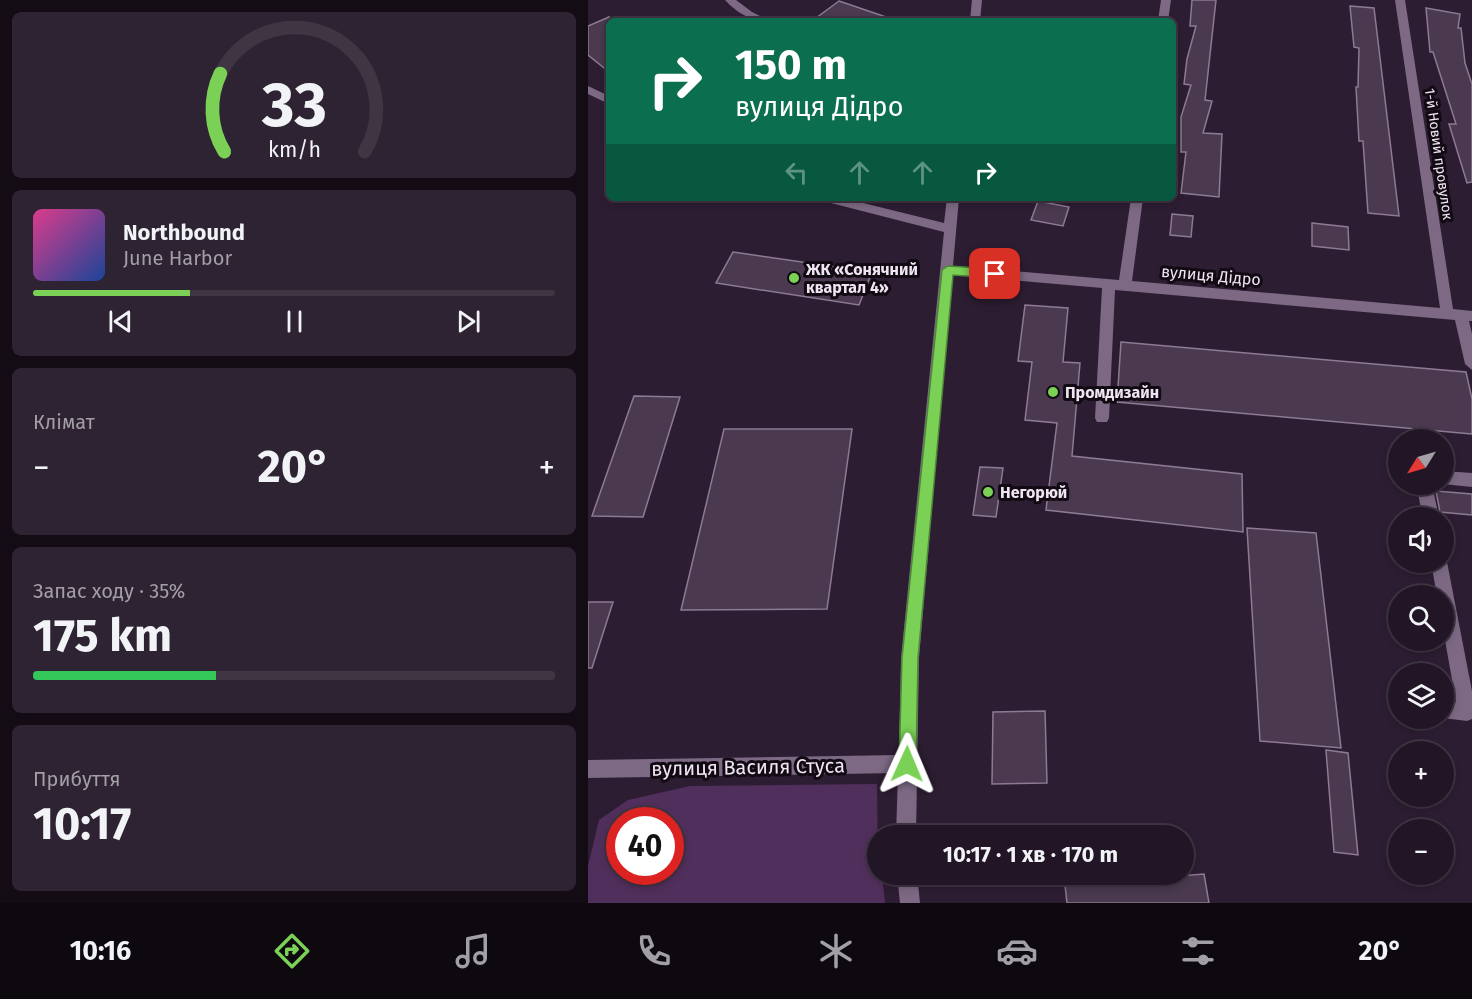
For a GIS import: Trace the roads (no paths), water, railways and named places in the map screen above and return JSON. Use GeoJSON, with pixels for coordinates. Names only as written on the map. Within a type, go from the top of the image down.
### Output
{"type":"FeatureCollection","features":[{"type":"Feature","properties":{"kind":"street"},"geometry":{"type":"LineString","coordinates":[[730,0],[748,14],[758,18]]}},
{"type":"Feature","properties":{"kind":"street"},"geometry":{"type":"LineString","coordinates":[[975,18],[977,0]]}},
{"type":"Feature","properties":{"kind":"street"},"geometry":{"type":"LineString","coordinates":[[1163,18],[1166,0]]}},
{"type":"Feature","properties":{"kind":"street","name":"1-й Новий провулок"},"geometry":{"type":"LineString","coordinates":[[1401,0],[1460,314],[1472,364]]}},
{"type":"Feature","properties":{"kind":"street"},"geometry":{"type":"LineString","coordinates":[[588,89],[606,99]]}},
{"type":"Feature","properties":{"kind":"street"},"geometry":{"type":"LineString","coordinates":[[839,201],[949,229]]}},
{"type":"Feature","properties":{"kind":"street"},"geometry":{"type":"LineString","coordinates":[[906,825],[910,658],[948,270],[953,201]]}},
{"type":"Feature","properties":{"kind":"street"},"geometry":{"type":"LineString","coordinates":[[1125,284],[1137,201]]}},
{"type":"Feature","properties":{"kind":"street","name":"вулиця Дідро"},"geometry":{"type":"LineString","coordinates":[[948,270],[1460,314]]}},
{"type":"Feature","properties":{"kind":"street"},"geometry":{"type":"LineString","coordinates":[[1102,418],[1109,283]]}},
{"type":"Feature","properties":{"kind":"street"},"geometry":{"type":"LineString","coordinates":[[1454,479],[1472,480]]}},
{"type":"Feature","properties":{"kind":"street"},"geometry":{"type":"LineString","coordinates":[[1441,573],[1467,712],[1454,710]]}},
{"type":"Feature","properties":{"kind":"street","name":"вулиця Василя Стуса"},"geometry":{"type":"LineString","coordinates":[[588,769],[907,764]]}},
{"type":"Feature","properties":{"kind":"street"},"geometry":{"type":"LineString","coordinates":[[908,885],[910,903]]}},
{"type":"Feature","properties":{"kind":"place","name":"ЖК «Сонячний квартал 4»"},"geometry":{"type":"Point","coordinates":[794,278]}},
{"type":"Feature","properties":{"kind":"place","name":"Промдизайн"},"geometry":{"type":"Point","coordinates":[1053,392]}},
{"type":"Feature","properties":{"kind":"place","name":"Негорюй"},"geometry":{"type":"Point","coordinates":[988,492]}}]}
